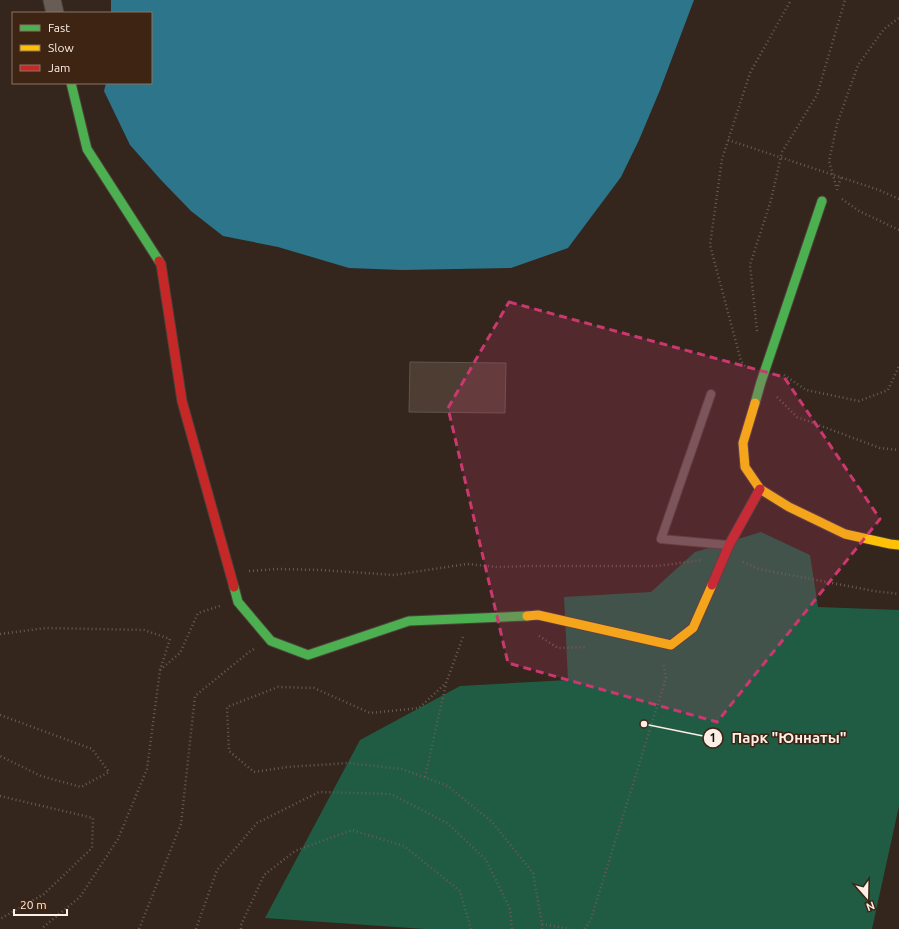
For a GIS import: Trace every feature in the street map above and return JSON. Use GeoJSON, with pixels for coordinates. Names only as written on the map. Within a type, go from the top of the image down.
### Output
{"type":"FeatureCollection","features":[{"type":"Feature","properties":{"kind":"street"},"geometry":{"type":"LineString","coordinates":[[52,0],[55,12]]}},
{"type":"Feature","properties":{"kind":"street"},"geometry":{"type":"LineString","coordinates":[[72,84],[87,149],[161,264],[182,401],[237,600],[272,641],[308,655],[409,621],[538,614],[671,645],[693,628],[729,545],[760,489]]}},
{"type":"Feature","properties":{"kind":"street"},"geometry":{"type":"LineString","coordinates":[[822,201],[761,382],[743,443],[745,466],[760,489],[789,508],[845,534],[899,545]]}},
{"type":"Feature","properties":{"kind":"lane"},"geometry":{"type":"LineString","coordinates":[[711,394],[661,539],[729,545]]}},
{"type":"Feature","properties":{"kind":"path"},"geometry":{"type":"LineString","coordinates":[[791,0],[750,73],[722,159],[710,245],[741,361],[797,417],[880,448],[899,450]]}},
{"type":"Feature","properties":{"kind":"path"},"geometry":{"type":"LineString","coordinates":[[899,18],[884,29],[858,65],[837,124],[829,161],[838,196],[860,211],[899,230]]}},
{"type":"Feature","properties":{"kind":"path"},"geometry":{"type":"LineString","coordinates":[[728,140],[879,190],[899,199]]}},
{"type":"Feature","properties":{"kind":"path"},"geometry":{"type":"LineString","coordinates":[[244,571],[278,569],[321,570],[394,575],[467,564],[497,567],[657,566],[732,556],[758,569],[874,591],[899,594]]}},
{"type":"Feature","properties":{"kind":"path"},"geometry":{"type":"LineString","coordinates":[[160,670],[180,653],[198,613],[237,600]]}},
{"type":"Feature","properties":{"kind":"path"},"geometry":{"type":"LineString","coordinates":[[0,634],[46,628],[144,630],[170,639],[160,670],[147,769],[118,839],[80,897],[41,929]]}},
{"type":"Feature","properties":{"kind":"path"},"geometry":{"type":"LineString","coordinates":[[424,777],[446,683],[464,634]]}},
{"type":"Feature","properties":{"kind":"path"},"geometry":{"type":"LineString","coordinates":[[538,636],[558,648],[587,647]]}},
{"type":"Feature","properties":{"kind":"path"},"geometry":{"type":"LineString","coordinates":[[139,929],[181,824],[195,696],[248,652],[272,641]]}},
{"type":"Feature","properties":{"kind":"path"},"geometry":{"type":"LineString","coordinates":[[585,929],[591,918],[666,678],[663,658]]}},
{"type":"Feature","properties":{"kind":"path"},"geometry":{"type":"LineString","coordinates":[[446,683],[419,708],[370,713],[314,688],[278,687],[227,707],[229,751],[254,772],[286,767],[348,763],[402,769],[448,786],[492,822],[534,873],[542,929]]}},
{"type":"Feature","properties":{"kind":"path"},"geometry":{"type":"LineString","coordinates":[[0,715],[92,749],[109,772],[82,787],[41,776],[0,756]]}},
{"type":"Feature","properties":{"kind":"path"},"geometry":{"type":"LineString","coordinates":[[196,929],[217,870],[257,823],[319,792],[391,794],[447,823],[486,860],[510,909],[512,929]]}},
{"type":"Feature","properties":{"kind":"path"},"geometry":{"type":"LineString","coordinates":[[0,796],[94,818],[92,848],[44,894],[0,919]]}},
{"type":"Feature","properties":{"kind":"path"},"geometry":{"type":"LineString","coordinates":[[241,929],[241,925],[264,875],[295,851],[352,830],[404,846],[460,891],[471,929]]}},
{"type":"Feature","properties":{"kind":"path"},"geometry":{"type":"LineString","coordinates":[[542,924],[570,929]]}},
{"type":"Feature","properties":{"kind":"highlighted area"},"geometry":{"type":"Polygon","coordinates":[[[509,302],[784,377],[880,519],[717,722],[508,663],[448,408],[509,302]]]}},
{"type":"Feature","properties":{"kind":"green space"},"geometry":{"type":"Polygon","coordinates":[[[761,532],[810,555],[818,607],[899,610],[899,806],[872,929],[425,929],[265,918],[360,740],[460,686],[568,680],[564,597],[651,592],[695,552],[761,532]]]}},
{"type":"Feature","properties":{"kind":"water"},"geometry":{"type":"Polygon","coordinates":[[[111,0],[694,0],[660,90],[639,140],[621,177],[568,248],[511,268],[402,270],[349,268],[278,247],[223,236],[191,211],[130,145],[104,91],[106,84],[152,84],[152,12],[111,12],[111,0]]]}},
{"type":"Feature","properties":{"kind":"building"},"geometry":{"type":"Polygon","coordinates":[[[410,362],[506,363],[505,413],[409,412],[410,362]]]}},
{"type":"Feature","properties":{"kind":"traffic: fast"},"geometry":{"type":"LineString","coordinates":[[71,84],[87,149],[159,261]]}},
{"type":"Feature","properties":{"kind":"traffic: fast"},"geometry":{"type":"LineString","coordinates":[[755,403],[822,201]]}},
{"type":"Feature","properties":{"kind":"traffic: fast"},"geometry":{"type":"LineString","coordinates":[[234,587],[238,602],[271,641],[308,655],[409,621],[527,616]]}},
{"type":"Feature","properties":{"kind":"traffic: slow"},"geometry":{"type":"LineString","coordinates":[[755,403],[743,443],[745,467],[760,489],[789,507],[845,534],[899,545]]}},
{"type":"Feature","properties":{"kind":"traffic: slow"},"geometry":{"type":"LineString","coordinates":[[527,616],[538,615],[671,645],[693,628],[712,585]]}},
{"type":"Feature","properties":{"kind":"traffic: jam"},"geometry":{"type":"LineString","coordinates":[[159,261],[161,264],[182,401],[234,587]]}},
{"type":"Feature","properties":{"kind":"traffic: jam"},"geometry":{"type":"LineString","coordinates":[[712,585],[729,545],[760,489]]}},
{"type":"Feature","properties":{"kind":"place","name":"Парк \"Юннаты\""},"geometry":{"type":"Point","coordinates":[644,724]}}]}
